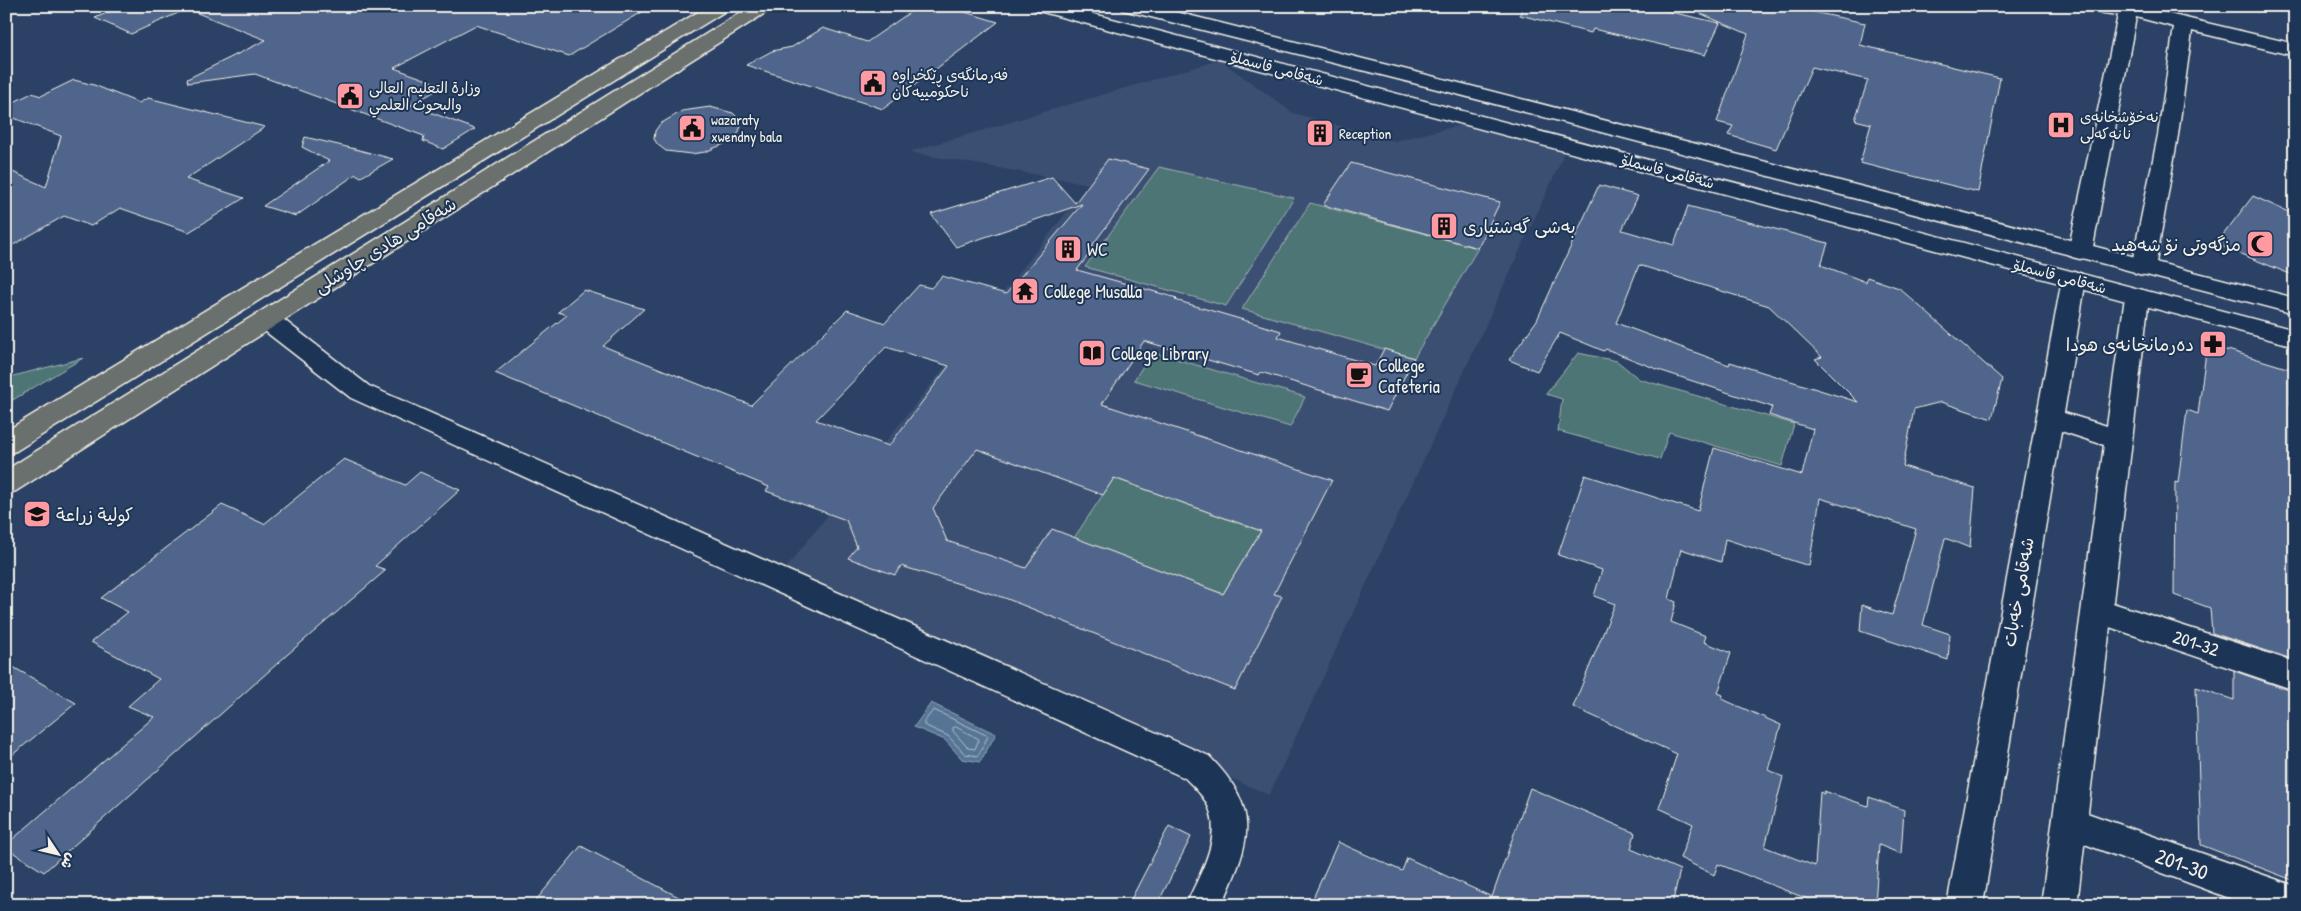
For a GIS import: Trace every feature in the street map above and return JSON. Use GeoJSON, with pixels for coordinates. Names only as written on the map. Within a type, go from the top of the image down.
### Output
{"type":"FeatureCollection","features":[{"type":"Feature","properties":{"kind":"main road","name":"شەقامی هادی چاوشلی"},"geometry":{"type":"LineString","coordinates":[[6,444],[721,6]]}},
{"type":"Feature","properties":{"kind":"main road","name":"شەقامی هادی چاوشلی"},"geometry":{"type":"LineString","coordinates":[[6,484],[764,6]]}},
{"type":"Feature","properties":{"kind":"main road"},"geometry":{"type":"LineString","coordinates":[[380,215],[383,221],[391,225],[414,227]]}},
{"type":"Feature","properties":{"kind":"main road"},"geometry":{"type":"LineString","coordinates":[[321,251],[350,253],[359,262]]}},
{"type":"Feature","properties":{"kind":"street","name":"شەقامی قاسملۆ"},"geometry":{"type":"LineString","coordinates":[[1041,6],[2140,282],[2295,306]]}},
{"type":"Feature","properties":{"kind":"street","name":"شەقامی قاسملۆ"},"geometry":{"type":"LineString","coordinates":[[1129,6],[1472,92],[2077,266]]}},
{"type":"Feature","properties":{"kind":"street"},"geometry":{"type":"LineString","coordinates":[[2088,6],[2123,8],[2295,50]]}},
{"type":"Feature","properties":{"kind":"street","name":"شەقامی خەبات"},"geometry":{"type":"LineString","coordinates":[[1964,905],[2123,8]]}},
{"type":"Feature","properties":{"kind":"street"},"geometry":{"type":"LineString","coordinates":[[2059,905],[2140,282],[2168,135],[2184,24]]}},
{"type":"Feature","properties":{"kind":"street","name":"شەقامی قاسملۆ"},"geometry":{"type":"LineString","coordinates":[[2140,282],[2295,338]]}},
{"type":"Feature","properties":{"kind":"street"},"geometry":{"type":"LineString","coordinates":[[266,319],[360,392],[1197,767],[1212,781],[1224,798],[1230,818],[1230,839],[1204,905]]}},
{"type":"Feature","properties":{"kind":"street"},"geometry":{"type":"LineString","coordinates":[[2050,418],[2120,440]]}},
{"type":"Feature","properties":{"kind":"street","name":"201-32"},"geometry":{"type":"LineString","coordinates":[[2097,610],[2295,676]]}},
{"type":"Feature","properties":{"kind":"street","name":"201-30"},"geometry":{"type":"LineString","coordinates":[[2070,823],[2295,904]]}},
{"type":"Feature","properties":{"kind":"shaded area"},"geometry":{"type":"Polygon","coordinates":[[[1220,60],[1293,113],[1395,141],[1478,121],[1564,144],[1562,159],[1269,795],[779,577],[1089,184],[909,152],[1220,60]]]}},
{"type":"Feature","properties":{"kind":"green space"},"geometry":{"type":"Polygon","coordinates":[[[1159,167],[1294,198],[1226,306],[1085,267],[1159,167]]]}},
{"type":"Feature","properties":{"kind":"green space"},"geometry":{"type":"Polygon","coordinates":[[[1310,203],[1478,248],[1414,358],[1242,309],[1310,203]]]}},
{"type":"Feature","properties":{"kind":"green space"},"geometry":{"type":"Polygon","coordinates":[[[1152,352],[1305,397],[1290,427],[1134,380],[1152,352]]]}},
{"type":"Feature","properties":{"kind":"green space"},"geometry":{"type":"Polygon","coordinates":[[[1578,353],[1617,361],[1639,379],[1794,424],[1782,466],[1669,432],[1660,459],[1558,431],[1562,399],[1546,394],[1578,353]]]}},
{"type":"Feature","properties":{"kind":"green space"},"geometry":{"type":"Polygon","coordinates":[[[83,358],[6,404],[6,378],[83,358]]]}},
{"type":"Feature","properties":{"kind":"green space"},"geometry":{"type":"Polygon","coordinates":[[[1114,478],[1261,531],[1223,594],[1074,538],[1114,478]]]}},
{"type":"Feature","properties":{"kind":"water"},"geometry":{"type":"Polygon","coordinates":[[[931,703],[996,734],[980,762],[962,759],[945,740],[914,727],[931,703]]]}},
{"type":"Feature","properties":{"kind":"building"},"geometry":{"type":"Polygon","coordinates":[[[123,6],[652,6],[569,56],[476,25],[394,68],[444,86],[411,105],[475,129],[443,149],[423,141],[424,136],[255,74],[188,83],[187,79],[266,40],[187,9],[131,34],[95,18],[123,6]]]}},
{"type":"Feature","properties":{"kind":"building"},"geometry":{"type":"Polygon","coordinates":[[[919,6],[945,6],[998,22],[883,109],[746,65],[772,51],[792,47],[823,28],[867,42],[919,6]]]}},
{"type":"Feature","properties":{"kind":"building"},"geometry":{"type":"Polygon","coordinates":[[[1522,6],[1644,6],[1720,23],[1705,55],[1593,29],[1591,33],[1520,15],[1522,6]]]}},
{"type":"Feature","properties":{"kind":"building"},"geometry":{"type":"Polygon","coordinates":[[[1683,6],[1785,6],[1865,23],[1860,45],[2000,78],[1978,192],[1860,163],[1871,124],[1855,120],[1868,80],[1812,67],[1776,149],[1728,135],[1733,126],[1717,122],[1748,34],[1683,6]]]}},
{"type":"Feature","properties":{"kind":"building"},"geometry":{"type":"Polygon","coordinates":[[[74,80],[94,85],[139,103],[148,98],[265,127],[186,179],[244,198],[189,232],[120,208],[91,226],[64,216],[6,249],[6,169],[46,187],[61,136],[6,115],[6,106],[32,93],[41,96],[74,80]]]}},
{"type":"Feature","properties":{"kind":"building"},"geometry":{"type":"Polygon","coordinates":[[[710,107],[733,113],[739,119],[741,126],[738,134],[731,141],[705,152],[691,154],[666,151],[654,139],[655,131],[660,124],[682,111],[710,107]]]}},
{"type":"Feature","properties":{"kind":"building"},"geometry":{"type":"Polygon","coordinates":[[[305,137],[393,159],[361,177],[356,174],[296,216],[263,206],[329,161],[302,147],[305,137]]]}},
{"type":"Feature","properties":{"kind":"building"},"geometry":{"type":"Polygon","coordinates":[[[1108,159],[1149,169],[1091,247],[1094,248],[1077,270],[1177,298],[1175,300],[1281,331],[1278,337],[1375,366],[1384,349],[1414,358],[1387,411],[1261,372],[1259,375],[1144,341],[1102,404],[1332,480],[1274,594],[1282,596],[1235,690],[1005,598],[901,566],[895,575],[848,558],[857,547],[846,520],[766,491],[769,487],[495,373],[567,315],[558,312],[584,290],[644,309],[603,346],[751,405],[847,310],[885,323],[919,285],[931,288],[942,276],[1006,294],[1082,204],[956,247],[931,214],[1052,177],[1075,203],[1108,159]],[[886,347],[816,420],[889,446],[949,366],[886,347]],[[977,449],[933,508],[947,541],[1026,568],[1052,529],[1223,594],[1261,531],[1114,478],[1103,495],[977,449]]]}},
{"type":"Feature","properties":{"kind":"building","name":"بەشی گەشتیاری"},"geometry":{"type":"Polygon","coordinates":[[[1351,163],[1500,202],[1478,248],[1323,205],[1351,163]]]}},
{"type":"Feature","properties":{"kind":"building"},"geometry":{"type":"Polygon","coordinates":[[[1599,185],[1638,196],[1622,230],[1674,245],[1688,206],[1828,243],[1821,265],[1866,282],[1867,277],[1899,288],[2002,379],[1992,419],[1941,402],[1914,409],[1903,466],[1975,488],[1970,548],[1945,538],[1923,625],[1950,634],[1948,660],[1860,631],[1862,605],[1892,615],[1916,529],[1820,498],[1809,566],[1725,539],[1721,562],[1681,549],[1669,599],[1676,602],[1671,622],[1706,636],[1704,642],[1731,653],[1718,693],[1723,695],[1722,699],[1781,725],[1768,770],[1783,777],[1765,847],[1815,866],[1820,792],[1824,794],[1824,791],[1868,806],[1869,797],[1904,810],[1901,854],[1879,845],[1875,905],[1823,905],[1718,864],[1714,875],[1680,858],[1693,824],[1659,808],[1677,754],[1573,707],[1615,604],[1594,596],[1602,570],[1558,555],[1585,475],[1698,511],[1714,448],[1802,475],[1813,429],[1769,415],[1772,407],[1659,370],[1606,349],[1604,351],[1560,333],[1537,371],[1509,360],[1537,320],[1599,185]],[[1639,265],[1616,323],[1729,365],[1730,362],[1858,402],[1815,359],[1822,357],[1769,306],[1639,265]]]}},
{"type":"Feature","properties":{"kind":"building"},"geometry":{"type":"Polygon","coordinates":[[[2253,196],[2295,215],[2295,276],[2216,244],[2253,196]]]}},
{"type":"Feature","properties":{"kind":"building"},"geometry":{"type":"Polygon","coordinates":[[[2228,350],[2290,369],[2290,405],[2295,401],[2295,660],[2212,633],[2210,608],[2174,595],[2175,482],[2178,483],[2187,410],[2198,414],[2206,352],[2228,350]]]}},
{"type":"Feature","properties":{"kind":"building"},"geometry":{"type":"Polygon","coordinates":[[[344,459],[405,485],[420,472],[460,490],[375,566],[386,570],[288,654],[44,872],[6,848],[6,845],[154,717],[128,706],[159,679],[91,642],[128,612],[101,598],[222,505],[264,524],[344,459]]]}},
{"type":"Feature","properties":{"kind":"building"},"geometry":{"type":"Polygon","coordinates":[[[6,663],[76,703],[6,760],[6,663]]]}},
{"type":"Feature","properties":{"kind":"building"},"geometry":{"type":"Polygon","coordinates":[[[2234,671],[2289,690],[2295,732],[2295,881],[2201,845],[2196,687],[2234,700],[2234,671]]]}},
{"type":"Feature","properties":{"kind":"building"},"geometry":{"type":"Polygon","coordinates":[[[1530,788],[1635,833],[1631,849],[1680,870],[1672,905],[1310,905],[1338,842],[1402,871],[1407,858],[1492,897],[1530,788]]]}},
{"type":"Feature","properties":{"kind":"building"},"geometry":{"type":"Polygon","coordinates":[[[1169,826],[1191,837],[1157,905],[1128,905],[1169,826]]]}},
{"type":"Feature","properties":{"kind":"building"},"geometry":{"type":"Polygon","coordinates":[[[581,846],[694,905],[532,905],[581,846]]]}},
{"type":"Feature","properties":{"kind":"place","name":"فەرمانگەی ڕێکخراوە ناحکومییەکان"},"geometry":{"type":"Point","coordinates":[873,83]}},
{"type":"Feature","properties":{"kind":"place","name":"وزارة التعليم العالى والبحوث العلمي"},"geometry":{"type":"Point","coordinates":[350,96]}},
{"type":"Feature","properties":{"kind":"place","name":"نەخۆشخانەی نانەکەلی"},"geometry":{"type":"Point","coordinates":[2061,125]}},
{"type":"Feature","properties":{"kind":"place","name":"wazaraty xwendny bala"},"geometry":{"type":"Point","coordinates":[692,128]}},
{"type":"Feature","properties":{"kind":"place","name":"Reception"},"geometry":{"type":"Point","coordinates":[1320,133]}},
{"type":"Feature","properties":{"kind":"place","name":"بەشی گەشتیاری"},"geometry":{"type":"Point","coordinates":[1444,226]}},
{"type":"Feature","properties":{"kind":"place","name":"مزگەوتی نۆ شەهید"},"geometry":{"type":"Point","coordinates":[2260,244]}},
{"type":"Feature","properties":{"kind":"place","name":"WC"},"geometry":{"type":"Point","coordinates":[1068,249]}},
{"type":"Feature","properties":{"kind":"place","name":"College Musalla"},"geometry":{"type":"Point","coordinates":[1025,291]}},
{"type":"Feature","properties":{"kind":"place","name":"دەرمانخانەی هودا"},"geometry":{"type":"Point","coordinates":[2213,344]}},
{"type":"Feature","properties":{"kind":"place","name":"College Library"},"geometry":{"type":"Point","coordinates":[1092,353]}},
{"type":"Feature","properties":{"kind":"place","name":"College Cafeteria"},"geometry":{"type":"Point","coordinates":[1359,375]}},
{"type":"Feature","properties":{"kind":"place","name":"كولية زراعة"},"geometry":{"type":"Point","coordinates":[37,514]}}]}
